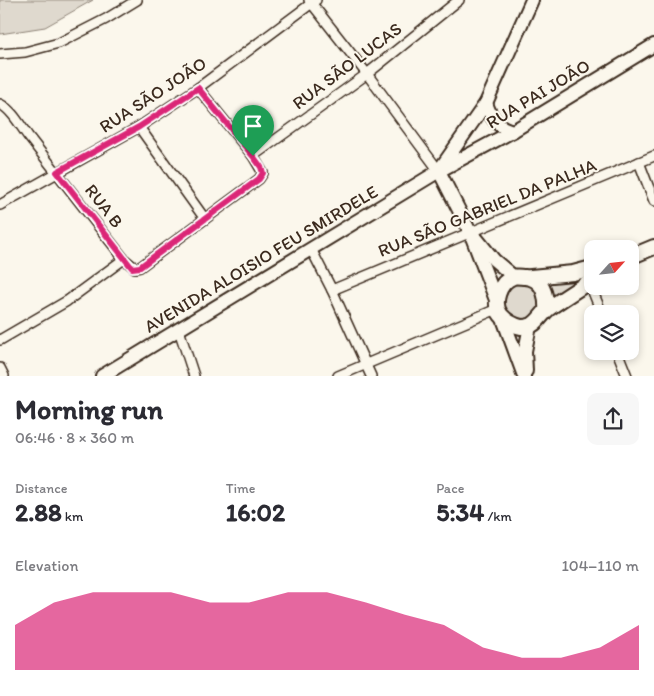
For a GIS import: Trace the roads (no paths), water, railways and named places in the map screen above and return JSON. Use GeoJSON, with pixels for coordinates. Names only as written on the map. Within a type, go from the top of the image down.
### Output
{"type":"FeatureCollection","features":[{"type":"Feature","properties":{"kind":"main road"},"geometry":{"type":"LineString","coordinates":[[639,253],[654,247]]}},
{"type":"Feature","properties":{"kind":"main road"},"geometry":{"type":"LineString","coordinates":[[584,270],[531,278],[514,277],[503,286],[498,309],[515,325],[530,326],[538,321],[546,311],[584,286]]}},
{"type":"Feature","properties":{"kind":"main road"},"geometry":{"type":"LineString","coordinates":[[531,278],[540,284],[545,291],[546,311]]}},
{"type":"Feature","properties":{"kind":"street"},"geometry":{"type":"LineString","coordinates":[[0,54],[25,52],[59,44],[137,0]]}},
{"type":"Feature","properties":{"kind":"street","name":"RUA SÃO LUCAS"},"geometry":{"type":"LineString","coordinates":[[253,156],[367,74],[459,0]]}},
{"type":"Feature","properties":{"kind":"street"},"geometry":{"type":"LineString","coordinates":[[439,171],[486,103],[532,0]]}},
{"type":"Feature","properties":{"kind":"street"},"geometry":{"type":"LineString","coordinates":[[312,1],[439,171],[470,232],[525,376]]}},
{"type":"Feature","properties":{"kind":"street","name":"RUA SÃO JOÃO"},"geometry":{"type":"LineString","coordinates":[[0,205],[139,127],[198,88],[312,1]]}},
{"type":"Feature","properties":{"kind":"street","name":"RUA PAI JOÃO"},"geometry":{"type":"LineString","coordinates":[[439,171],[513,130],[654,45]]}},
{"type":"Feature","properties":{"kind":"street"},"geometry":{"type":"LineString","coordinates":[[0,340],[67,301],[124,259],[132,268],[140,267],[259,179],[263,173],[261,167],[198,88]]}},
{"type":"Feature","properties":{"kind":"street"},"geometry":{"type":"LineString","coordinates":[[486,103],[490,115],[496,123],[503,128],[513,130]]}},
{"type":"Feature","properties":{"kind":"street","name":"RUA B"},"geometry":{"type":"LineString","coordinates":[[0,104],[16,119],[124,259]]}},
{"type":"Feature","properties":{"kind":"street"},"geometry":{"type":"LineString","coordinates":[[139,127],[206,219]]}},
{"type":"Feature","properties":{"kind":"street","name":"RUA SÃO GABRIEL DA PALHA"},"geometry":{"type":"LineString","coordinates":[[332,290],[654,156]]}},
{"type":"Feature","properties":{"kind":"street"},"geometry":{"type":"LineString","coordinates":[[639,162],[654,201]]}},
{"type":"Feature","properties":{"kind":"street","name":"AVENIDA ALOISIO FEU SMIRDELE"},"geometry":{"type":"LineString","coordinates":[[102,376],[439,171]]}},
{"type":"Feature","properties":{"kind":"street"},"geometry":{"type":"LineString","coordinates":[[470,232],[494,260],[514,277]]}},
{"type":"Feature","properties":{"kind":"street"},"geometry":{"type":"LineString","coordinates":[[311,249],[371,376]]}},
{"type":"Feature","properties":{"kind":"street"},"geometry":{"type":"LineString","coordinates":[[338,376],[498,309]]}},
{"type":"Feature","properties":{"kind":"street"},"geometry":{"type":"LineString","coordinates":[[525,376],[525,351],[530,326]]}},
{"type":"Feature","properties":{"kind":"street"},"geometry":{"type":"LineString","coordinates":[[179,330],[194,376]]}},
{"type":"Feature","properties":{"kind":"street"},"geometry":{"type":"LineString","coordinates":[[621,360],[627,376]]}},
{"type":"Feature","properties":{"kind":"street"},"geometry":{"type":"LineString","coordinates":[[0,368],[4,376]]}}]}
